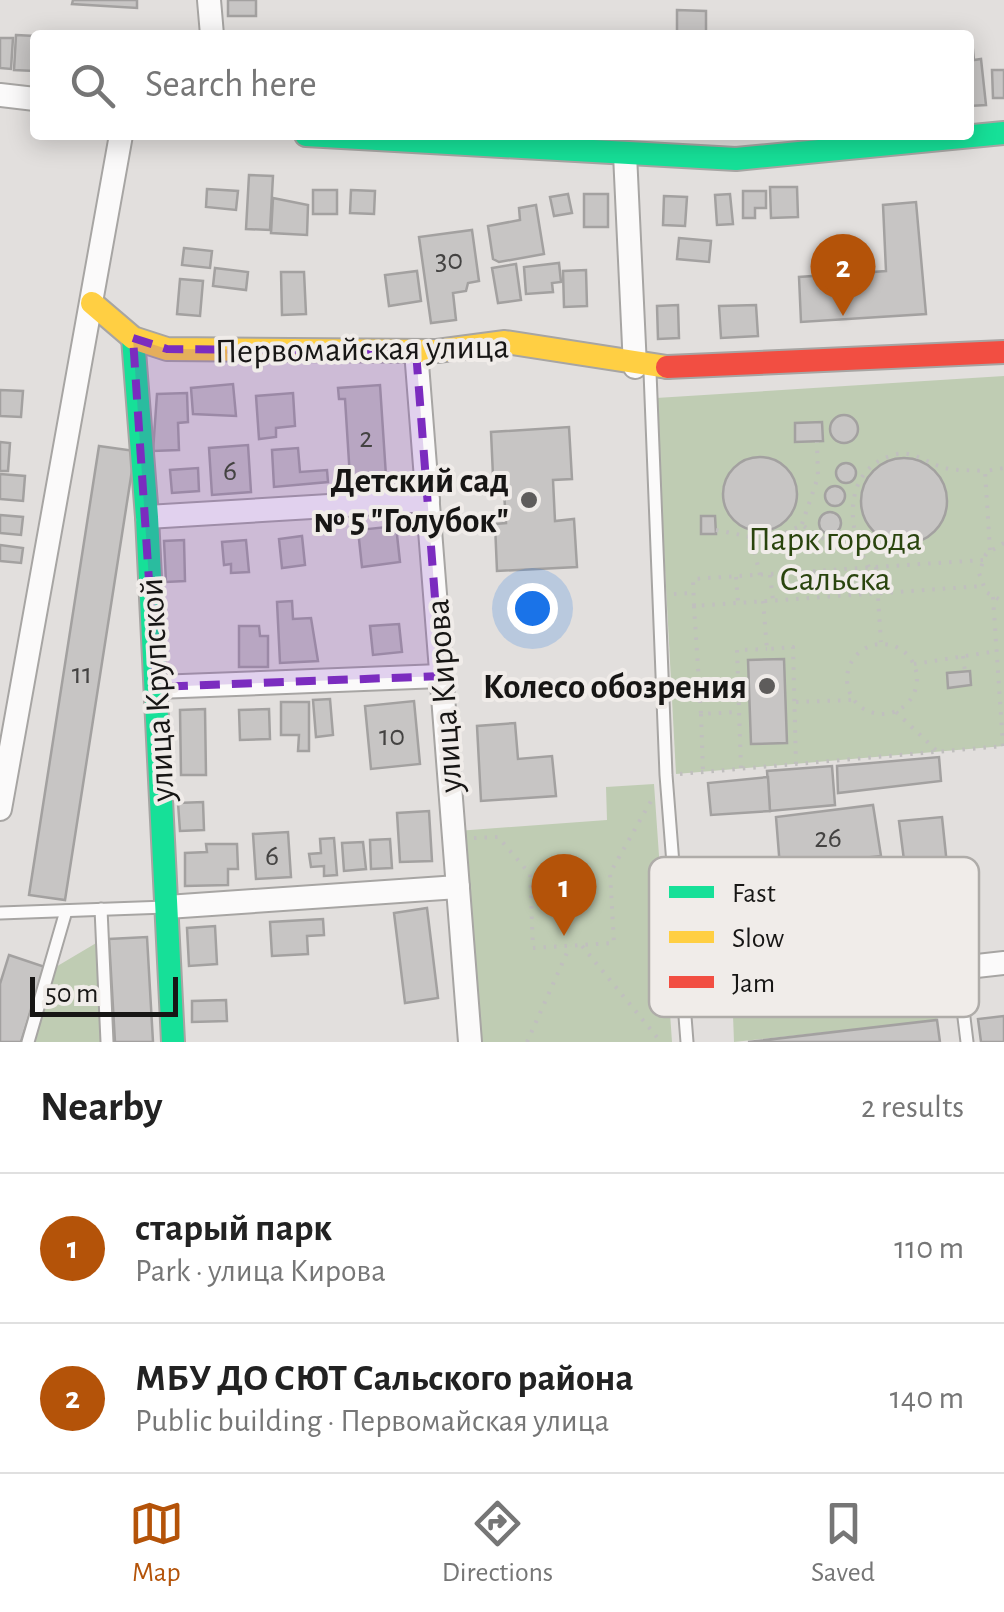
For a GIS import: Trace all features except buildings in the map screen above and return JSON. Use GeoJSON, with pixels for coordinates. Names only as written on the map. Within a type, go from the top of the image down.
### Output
{"type":"FeatureCollection","features":[{"type":"Feature","properties":{"kind":"street"},"geometry":{"type":"LineString","coordinates":[[209,0],[212,30]]}},
{"type":"Feature","properties":{"kind":"street"},"geometry":{"type":"LineString","coordinates":[[0,94],[30,98]]}},
{"type":"Feature","properties":{"kind":"street"},"geometry":{"type":"LineString","coordinates":[[974,135],[1004,132]]}},
{"type":"Feature","properties":{"kind":"street"},"geometry":{"type":"LineString","coordinates":[[0,809],[121,140]]}},
{"type":"Feature","properties":{"kind":"street"},"geometry":{"type":"LineString","coordinates":[[390,140],[736,160],[927,140]]}},
{"type":"Feature","properties":{"kind":"street"},"geometry":{"type":"LineString","coordinates":[[625,154],[642,367]]}},
{"type":"Feature","properties":{"kind":"street","name":"Первомайская улица"},"geometry":{"type":"LineString","coordinates":[[92,303],[133,338],[167,350],[416,351],[505,342],[642,367],[1004,352]]}},
{"type":"Feature","properties":{"kind":"street","name":"улица Крупской"},"geometry":{"type":"LineString","coordinates":[[133,338],[148,517],[173,1042]]}},
{"type":"Feature","properties":{"kind":"street","name":"улица Кирова"},"geometry":{"type":"LineString","coordinates":[[416,351],[470,1042]]}},
{"type":"Feature","properties":{"kind":"street"},"geometry":{"type":"LineString","coordinates":[[148,517],[428,500]]}},
{"type":"Feature","properties":{"kind":"street"},"geometry":{"type":"LineString","coordinates":[[156,687],[442,676]]}},
{"type":"Feature","properties":{"kind":"street"},"geometry":{"type":"LineString","coordinates":[[166,907],[458,888]]}},
{"type":"Feature","properties":{"kind":"street"},"geometry":{"type":"LineString","coordinates":[[979,966],[1004,963]]}},
{"type":"Feature","properties":{"kind":"lane"},"geometry":{"type":"LineString","coordinates":[[642,367],[672,857]]}},
{"type":"Feature","properties":{"kind":"lane"},"geometry":{"type":"LineString","coordinates":[[0,913],[166,907]]}},
{"type":"Feature","properties":{"kind":"lane"},"geometry":{"type":"LineString","coordinates":[[28,1042],[66,910]]}},
{"type":"Feature","properties":{"kind":"lane"},"geometry":{"type":"LineString","coordinates":[[101,910],[108,1042]]}},
{"type":"Feature","properties":{"kind":"lane"},"geometry":{"type":"LineString","coordinates":[[685,1017],[687,1042]]}},
{"type":"Feature","properties":{"kind":"lane"},"geometry":{"type":"LineString","coordinates":[[964,1017],[967,1042]]}},
{"type":"Feature","properties":{"kind":"path"},"geometry":{"type":"LineString","coordinates":[[716,530],[751,536],[785,533],[802,525],[818,477],[817,442]]}},
{"type":"Feature","properties":{"kind":"path"},"geometry":{"type":"LineString","coordinates":[[869,567],[855,545],[852,519],[858,486],[868,470],[893,454],[912,454],[944,468],[1004,468]]}},
{"type":"Feature","properties":{"kind":"path"},"geometry":{"type":"LineString","coordinates":[[985,470],[990,550]]}},
{"type":"Feature","properties":{"kind":"path"},"geometry":{"type":"LineString","coordinates":[[802,525],[830,543],[855,545]]}},
{"type":"Feature","properties":{"kind":"path"},"geometry":{"type":"LineString","coordinates":[[751,536],[760,575]]}},
{"type":"Feature","properties":{"kind":"path"},"geometry":{"type":"LineString","coordinates":[[1004,544],[990,550],[979,573],[983,586],[1004,602]]}},
{"type":"Feature","properties":{"kind":"path"},"geometry":{"type":"LineString","coordinates":[[703,772],[693,580],[982,560]]}},
{"type":"Feature","properties":{"kind":"path"},"geometry":{"type":"LineString","coordinates":[[876,567],[882,644]]}},
{"type":"Feature","properties":{"kind":"path"},"geometry":{"type":"LineString","coordinates":[[770,574],[772,600]]}},
{"type":"Feature","properties":{"kind":"path"},"geometry":{"type":"LineString","coordinates":[[736,577],[738,602]]}},
{"type":"Feature","properties":{"kind":"path"},"geometry":{"type":"LineString","coordinates":[[694,606],[983,586]]}},
{"type":"Feature","properties":{"kind":"path"},"geometry":{"type":"LineString","coordinates":[[454,839],[498,837],[530,874],[534,948],[614,944],[610,873],[666,775],[1004,746],[993,597]]}},
{"type":"Feature","properties":{"kind":"path"},"geometry":{"type":"LineString","coordinates":[[763,601],[767,648]]}},
{"type":"Feature","properties":{"kind":"path"},"geometry":{"type":"LineString","coordinates":[[882,644],[900,649],[914,664],[916,686],[912,697],[896,712],[872,714],[853,700],[848,690],[848,668],[861,651],[882,644]]}},
{"type":"Feature","properties":{"kind":"path"},"geometry":{"type":"LineString","coordinates":[[742,768],[737,650],[793,647],[796,764]]}},
{"type":"Feature","properties":{"kind":"path"},"geometry":{"type":"LineString","coordinates":[[914,664],[997,651]]}},
{"type":"Feature","properties":{"kind":"path"},"geometry":{"type":"LineString","coordinates":[[963,656],[965,672]]}},
{"type":"Feature","properties":{"kind":"path"},"geometry":{"type":"LineString","coordinates":[[796,702],[853,700]]}},
{"type":"Feature","properties":{"kind":"path"},"geometry":{"type":"LineString","coordinates":[[701,714],[740,712]]}},
{"type":"Feature","properties":{"kind":"path"},"geometry":{"type":"LineString","coordinates":[[896,712],[938,752]]}},
{"type":"Feature","properties":{"kind":"path"},"geometry":{"type":"LineString","coordinates":[[526,1042],[570,946]]}},
{"type":"Feature","properties":{"kind":"path"},"geometry":{"type":"LineString","coordinates":[[582,946],[661,1042]]}},
{"type":"Feature","properties":{"kind":"highlighted area"},"geometry":{"type":"Polygon","coordinates":[[[133,338],[167,349],[416,351],[441,676],[156,687],[133,338]]]}},
{"type":"Feature","properties":{"kind":"green space","name":"Парк города Сальска"},"geometry":{"type":"Polygon","coordinates":[[[1004,376],[1004,746],[676,774],[656,398],[1004,376]]]}},
{"type":"Feature","properties":{"kind":"green space"},"geometry":{"type":"Polygon","coordinates":[[[654,784],[659,857],[649,857],[649,1017],[670,1017],[672,1042],[472,1042],[457,831],[607,820],[606,787],[654,784]]]}},
{"type":"Feature","properties":{"kind":"green space"},"geometry":{"type":"Polygon","coordinates":[[[103,939],[107,1042],[28,1042],[49,971],[103,939]]]}},
{"type":"Feature","properties":{"kind":"green space"},"geometry":{"type":"Polygon","coordinates":[[[733,1017],[937,1020],[734,1042],[733,1017]]]}},
{"type":"Feature","properties":{"kind":"traffic: fast"},"geometry":{"type":"LineString","coordinates":[[974,136],[1004,133]]}},
{"type":"Feature","properties":{"kind":"traffic: fast"},"geometry":{"type":"LineString","coordinates":[[396,140],[736,159],[932,140]]}},
{"type":"Feature","properties":{"kind":"traffic: fast"},"geometry":{"type":"LineString","coordinates":[[133,338],[147,517],[173,1042]]}},
{"type":"Feature","properties":{"kind":"traffic: slow"},"geometry":{"type":"LineString","coordinates":[[92,303],[133,338],[167,349],[437,351],[505,342],[667,367]]}},
{"type":"Feature","properties":{"kind":"traffic: jam"},"geometry":{"type":"LineString","coordinates":[[667,367],[1004,352]]}},
{"type":"Feature","properties":{"kind":"place","name":"МБУ ДО СЮТ Сальского района"},"geometry":{"type":"Point","coordinates":[843,316]}},
{"type":"Feature","properties":{"kind":"place","name":"Детский сад № 5 \"Голубок\""},"geometry":{"type":"Point","coordinates":[529,500]}},
{"type":"Feature","properties":{"kind":"place","name":"Колесо обозрения"},"geometry":{"type":"Point","coordinates":[767,686]}},
{"type":"Feature","properties":{"kind":"place","name":"старый парк"},"geometry":{"type":"Point","coordinates":[564,936]}}]}
